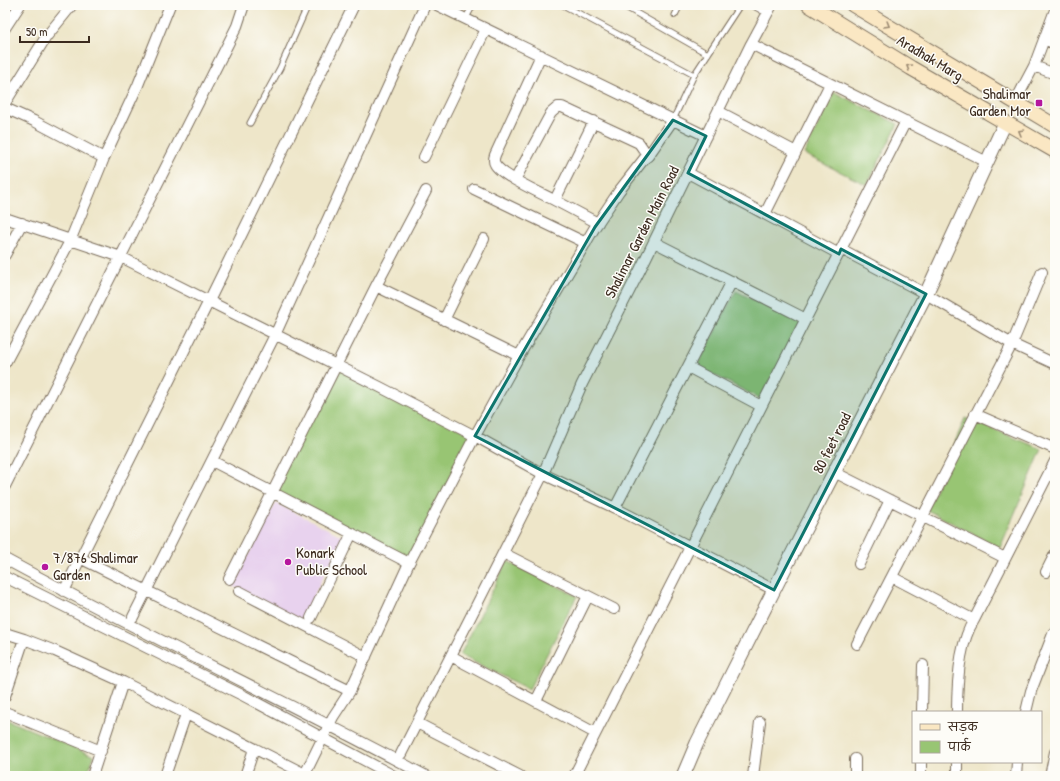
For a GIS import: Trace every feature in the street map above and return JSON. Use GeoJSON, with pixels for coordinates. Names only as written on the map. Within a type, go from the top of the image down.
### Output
{"type":"FeatureCollection","features":[{"type":"Feature","properties":{"kind":"main road","name":"Aradhak Marg"},"geometry":{"type":"LineString","coordinates":[[809,5],[911,68],[1055,151]]}},
{"type":"Feature","properties":{"kind":"main road","name":"Aradhak Marg"},"geometry":{"type":"LineString","coordinates":[[853,5],[1055,126]]}},
{"type":"Feature","properties":{"kind":"street"},"geometry":{"type":"LineString","coordinates":[[5,28],[20,5]]}},
{"type":"Feature","properties":{"kind":"street"},"geometry":{"type":"LineString","coordinates":[[5,103],[46,37],[72,5]]}},
{"type":"Feature","properties":{"kind":"street"},"geometry":{"type":"LineString","coordinates":[[5,363],[70,241],[104,158],[138,85],[170,5]]}},
{"type":"Feature","properties":{"kind":"street"},"geometry":{"type":"LineString","coordinates":[[5,486],[237,26],[244,5]]}},
{"type":"Feature","properties":{"kind":"street"},"geometry":{"type":"LineString","coordinates":[[64,591],[209,302],[354,5]]}},
{"type":"Feature","properties":{"kind":"street"},"geometry":{"type":"LineString","coordinates":[[133,617],[276,335],[425,5]]}},
{"type":"Feature","properties":{"kind":"street"},"geometry":{"type":"LineString","coordinates":[[437,5],[706,136]]}},
{"type":"Feature","properties":{"kind":"street"},"geometry":{"type":"LineString","coordinates":[[757,5],[770,8]]}},
{"type":"Feature","properties":{"kind":"street","name":"Shalimar Garden Main Road"},"geometry":{"type":"LineString","coordinates":[[401,754],[543,474],[582,384],[770,8]]}},
{"type":"Feature","properties":{"kind":"street"},"geometry":{"type":"LineString","coordinates":[[1015,102],[1034,66],[1054,13]]}},
{"type":"Feature","properties":{"kind":"street"},"geometry":{"type":"LineString","coordinates":[[424,157],[486,28]]}},
{"type":"Feature","properties":{"kind":"street"},"geometry":{"type":"LineString","coordinates":[[1044,39],[1055,44]]}},
{"type":"Feature","properties":{"kind":"street"},"geometry":{"type":"LineString","coordinates":[[751,44],[988,162]]}},
{"type":"Feature","properties":{"kind":"street"},"geometry":{"type":"LineString","coordinates":[[541,55],[495,155],[495,164],[498,168],[515,180],[598,223]]}},
{"type":"Feature","properties":{"kind":"street"},"geometry":{"type":"LineString","coordinates":[[1034,66],[1055,74]]}},
{"type":"Feature","properties":{"kind":"street"},"geometry":{"type":"LineString","coordinates":[[765,214],[830,84]]}},
{"type":"Feature","properties":{"kind":"street"},"geometry":{"type":"LineString","coordinates":[[515,180],[551,113],[558,107],[562,106],[639,143],[648,156]]}},
{"type":"Feature","properties":{"kind":"street"},"geometry":{"type":"LineString","coordinates":[[5,108],[34,121],[104,158]]}},
{"type":"Feature","properties":{"kind":"street"},"geometry":{"type":"LineString","coordinates":[[718,111],[796,152]]}},
{"type":"Feature","properties":{"kind":"street"},"geometry":{"type":"LineString","coordinates":[[5,633],[55,651],[123,682],[307,775],[322,737],[350,691],[409,563],[519,356],[598,223],[619,191],[648,156],[673,120]]}},
{"type":"Feature","properties":{"kind":"street"},"geometry":{"type":"LineString","coordinates":[[555,200],[594,121]]}},
{"type":"Feature","properties":{"kind":"street"},"geometry":{"type":"LineString","coordinates":[[574,776],[906,122]]}},
{"type":"Feature","properties":{"kind":"street","name":"80 feet road"},"geometry":{"type":"LineString","coordinates":[[683,776],[697,743],[774,590],[926,294],[1006,123]]}},
{"type":"Feature","properties":{"kind":"street"},"geometry":{"type":"LineString","coordinates":[[688,173],[765,214],[926,294],[1012,344],[1055,364]]}},
{"type":"Feature","properties":{"kind":"street"},"geometry":{"type":"LineString","coordinates":[[474,189],[586,243]]}},
{"type":"Feature","properties":{"kind":"street"},"geometry":{"type":"LineString","coordinates":[[229,579],[376,286],[426,191]]}},
{"type":"Feature","properties":{"kind":"street"},"geometry":{"type":"LineString","coordinates":[[5,218],[120,257],[476,436],[543,474],[615,508],[774,590]]}},
{"type":"Feature","properties":{"kind":"street"},"geometry":{"type":"LineString","coordinates":[[5,255],[22,223]]}},
{"type":"Feature","properties":{"kind":"street"},"geometry":{"type":"LineString","coordinates":[[444,320],[484,239]]}},
{"type":"Feature","properties":{"kind":"street"},"geometry":{"type":"LineString","coordinates":[[654,242],[806,319]]}},
{"type":"Feature","properties":{"kind":"street"},"geometry":{"type":"LineString","coordinates":[[857,644],[1012,344],[1042,272]]}},
{"type":"Feature","properties":{"kind":"street"},"geometry":{"type":"LineString","coordinates":[[615,508],[732,281]]}},
{"type":"Feature","properties":{"kind":"street"},"geometry":{"type":"LineString","coordinates":[[376,286],[519,356]]}},
{"type":"Feature","properties":{"kind":"street"},"geometry":{"type":"LineString","coordinates":[[688,366],[761,406]]}},
{"type":"Feature","properties":{"kind":"street"},"geometry":{"type":"LineString","coordinates":[[975,414],[1055,449]]}},
{"type":"Feature","properties":{"kind":"street"},"geometry":{"type":"LineString","coordinates":[[957,711],[957,695],[964,642],[969,627],[974,620],[1055,460]]}},
{"type":"Feature","properties":{"kind":"street"},"geometry":{"type":"LineString","coordinates":[[212,461],[409,563]]}},
{"type":"Feature","properties":{"kind":"street"},"geometry":{"type":"LineString","coordinates":[[834,472],[1005,558]]}},
{"type":"Feature","properties":{"kind":"street"},"geometry":{"type":"LineString","coordinates":[[859,564],[890,500]]}},
{"type":"Feature","properties":{"kind":"street"},"geometry":{"type":"LineString","coordinates":[[312,618],[352,533]]}},
{"type":"Feature","properties":{"kind":"street"},"geometry":{"type":"LineString","coordinates":[[503,553],[614,609]]}},
{"type":"Feature","properties":{"kind":"street"},"geometry":{"type":"LineString","coordinates":[[1046,572],[1055,554]]}},
{"type":"Feature","properties":{"kind":"street"},"geometry":{"type":"LineString","coordinates":[[80,558],[350,691]]}},
{"type":"Feature","properties":{"kind":"street"},"geometry":{"type":"LineString","coordinates":[[5,559],[161,642],[426,776]]}},
{"type":"Feature","properties":{"kind":"street"},"geometry":{"type":"LineString","coordinates":[[5,577],[244,696],[394,776]]}},
{"type":"Feature","properties":{"kind":"street"},"geometry":{"type":"LineString","coordinates":[[892,577],[974,620]]}},
{"type":"Feature","properties":{"kind":"street"},"geometry":{"type":"LineString","coordinates":[[239,591],[366,656]]}},
{"type":"Feature","properties":{"kind":"street"},"geometry":{"type":"LineString","coordinates":[[536,702],[588,596]]}},
{"type":"Feature","properties":{"kind":"street"},"geometry":{"type":"LineString","coordinates":[[1026,711],[1031,691],[1053,634]]}},
{"type":"Feature","properties":{"kind":"street"},"geometry":{"type":"LineString","coordinates":[[5,696],[24,639]]}},
{"type":"Feature","properties":{"kind":"street"},"geometry":{"type":"LineString","coordinates":[[451,656],[595,733]]}},
{"type":"Feature","properties":{"kind":"street"},"geometry":{"type":"LineString","coordinates":[[922,711],[923,665]]}},
{"type":"Feature","properties":{"kind":"street"},"geometry":{"type":"LineString","coordinates":[[92,776],[123,682]]}},
{"type":"Feature","properties":{"kind":"street"},"geometry":{"type":"LineString","coordinates":[[5,712],[100,751]]}},
{"type":"Feature","properties":{"kind":"street"},"geometry":{"type":"LineString","coordinates":[[166,776],[186,714]]}},
{"type":"Feature","properties":{"kind":"street"},"geometry":{"type":"LineString","coordinates":[[417,722],[520,776]]}},
{"type":"Feature","properties":{"kind":"street"},"geometry":{"type":"LineString","coordinates":[[752,776],[760,722]]}},
{"type":"Feature","properties":{"kind":"street"},"geometry":{"type":"LineString","coordinates":[[245,776],[254,749]]}},
{"type":"Feature","properties":{"kind":"street"},"geometry":{"type":"LineString","coordinates":[[1050,776],[1055,752]]}},
{"type":"Feature","properties":{"kind":"street"},"geometry":{"type":"LineString","coordinates":[[855,759],[855,776]]}},
{"type":"Feature","properties":{"kind":"street"},"geometry":{"type":"LineString","coordinates":[[921,763],[921,776]]}},
{"type":"Feature","properties":{"kind":"street"},"geometry":{"type":"LineString","coordinates":[[957,763],[957,776]]}},
{"type":"Feature","properties":{"kind":"street"},"geometry":{"type":"LineString","coordinates":[[1016,776],[1017,763]]}},
{"type":"Feature","properties":{"kind":"lane"},"geometry":{"type":"LineString","coordinates":[[250,123],[280,68],[308,5]]}},
{"type":"Feature","properties":{"kind":"lane"},"geometry":{"type":"LineString","coordinates":[[466,18],[473,5]]}},
{"type":"Feature","properties":{"kind":"lane"},"geometry":{"type":"LineString","coordinates":[[563,5],[694,75]]}},
{"type":"Feature","properties":{"kind":"lane"},"geometry":{"type":"LineString","coordinates":[[622,5],[708,54]]}},
{"type":"Feature","properties":{"kind":"lane"},"geometry":{"type":"LineString","coordinates":[[675,14],[680,5]]}},
{"type":"Feature","properties":{"kind":"lane"},"geometry":{"type":"LineString","coordinates":[[673,120],[694,75],[740,5]]}},
{"type":"Feature","properties":{"kind":"highlighted area"},"geometry":{"type":"Polygon","coordinates":[[[673,120],[706,136],[688,173],[839,254],[841,249],[926,294],[774,590],[475,436],[595,227],[673,120]]]}},
{"type":"Feature","properties":{"kind":"shaded area","name":"Konark Public School"},"geometry":{"type":"Polygon","coordinates":[[[276,503],[344,537],[301,620],[232,586],[276,503]]]}},
{"type":"Feature","properties":{"kind":"green space"},"geometry":{"type":"Polygon","coordinates":[[[834,92],[898,124],[867,185],[804,154],[834,92]]]}},
{"type":"Feature","properties":{"kind":"green space"},"geometry":{"type":"Polygon","coordinates":[[[736,291],[801,324],[761,399],[697,366],[736,291]]]}},
{"type":"Feature","properties":{"kind":"green space"},"geometry":{"type":"Polygon","coordinates":[[[336,365],[475,436],[409,563],[273,492],[336,365]]]}},
{"type":"Feature","properties":{"kind":"green space"},"geometry":{"type":"Polygon","coordinates":[[[965,418],[1042,449],[1000,548],[927,510],[965,418]]]}},
{"type":"Feature","properties":{"kind":"green space"},"geometry":{"type":"Polygon","coordinates":[[[507,561],[577,596],[529,689],[460,655],[507,561]]]}},
{"type":"Feature","properties":{"kind":"green space"},"geometry":{"type":"Polygon","coordinates":[[[5,719],[94,756],[86,776],[5,776],[5,719]]]}},
{"type":"Feature","properties":{"kind":"place","name":"Shalimar Garden Mor"},"geometry":{"type":"Point","coordinates":[1039,103]}},
{"type":"Feature","properties":{"kind":"place","name":"Konark Public School"},"geometry":{"type":"Point","coordinates":[288,562]}},
{"type":"Feature","properties":{"kind":"place","name":"7/876 Shalimar Garden"},"geometry":{"type":"Point","coordinates":[45,567]}}]}
